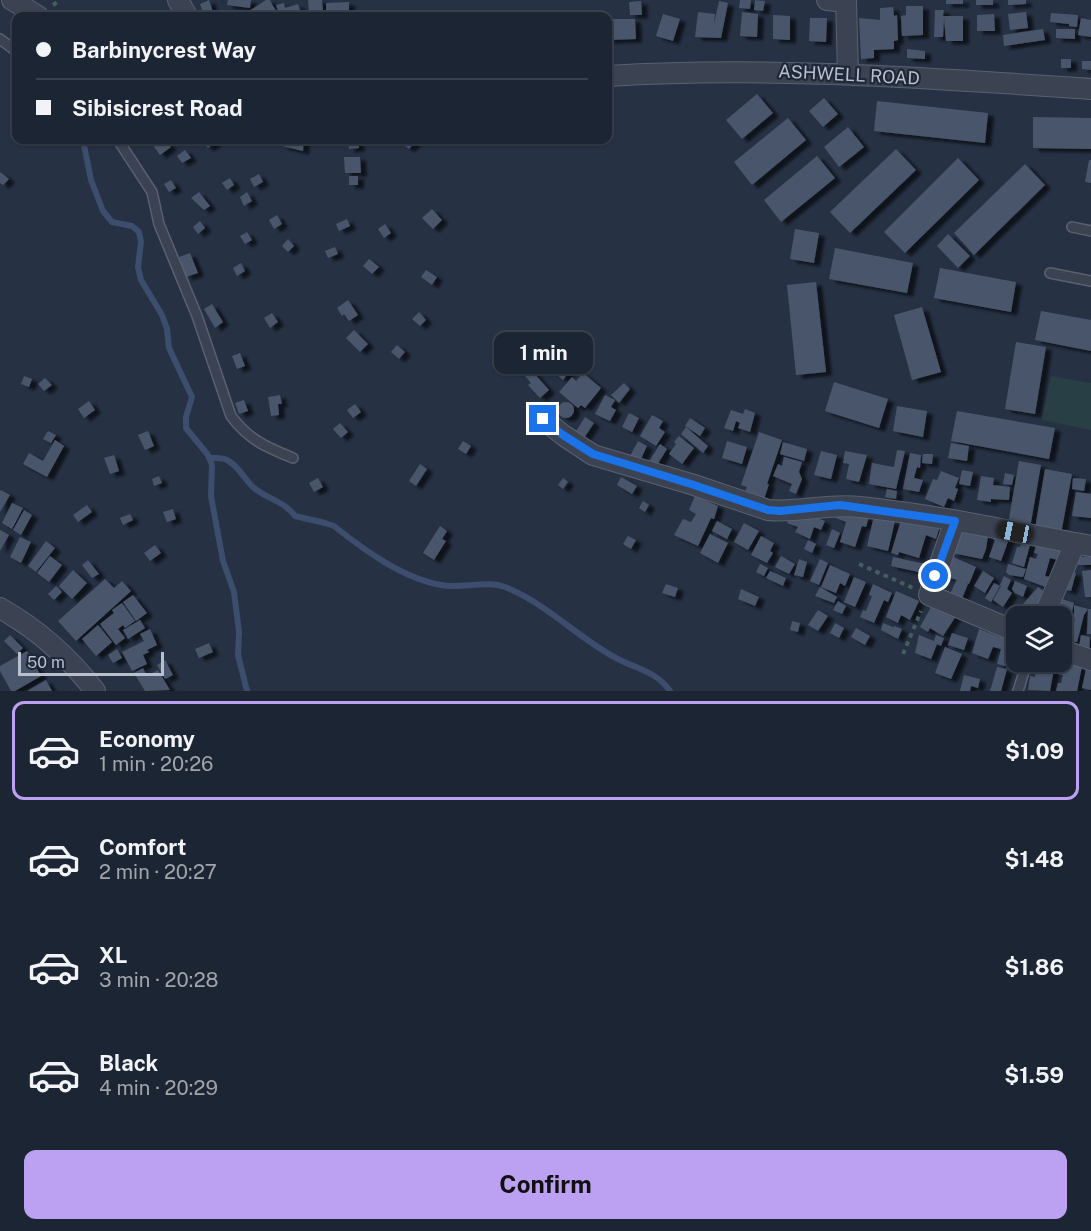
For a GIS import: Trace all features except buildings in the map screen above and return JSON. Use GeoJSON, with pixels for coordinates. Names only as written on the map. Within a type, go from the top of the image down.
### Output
{"type":"FeatureCollection","features":[{"type":"Feature","properties":{"kind":"street"},"geometry":{"type":"LineString","coordinates":[[12,0],[32,12]]}},
{"type":"Feature","properties":{"kind":"street"},"geometry":{"type":"LineString","coordinates":[[840,1],[848,74]]}},
{"type":"Feature","properties":{"kind":"street","name":"ASHWELL ROAD"},"geometry":{"type":"LineString","coordinates":[[612,76],[756,71],[848,74],[1091,89]]}},
{"type":"Feature","properties":{"kind":"street"},"geometry":{"type":"LineString","coordinates":[[543,419],[593,454],[768,510],[780,511],[840,505],[955,521],[1083,544],[1049,606]]}},
{"type":"Feature","properties":{"kind":"street"},"geometry":{"type":"LineString","coordinates":[[955,521],[928,595],[1006,627]]}},
{"type":"Feature","properties":{"kind":"street"},"geometry":{"type":"LineString","coordinates":[[0,608],[20,620],[68,658],[95,691]]}},
{"type":"Feature","properties":{"kind":"street"},"geometry":{"type":"LineString","coordinates":[[1072,653],[1091,660]]}},
{"type":"Feature","properties":{"kind":"lane"},"geometry":{"type":"LineString","coordinates":[[121,144],[152,192],[159,224],[197,316],[231,416],[239,428],[252,440],[293,458]]}},
{"type":"Feature","properties":{"kind":"lane"},"geometry":{"type":"LineString","coordinates":[[1072,227],[1091,231]]}},
{"type":"Feature","properties":{"kind":"lane"},"geometry":{"type":"LineString","coordinates":[[1050,273],[1091,281]]}},
{"type":"Feature","properties":{"kind":"lane"},"geometry":{"type":"LineString","coordinates":[[1018,691],[1024,672]]}},
{"type":"Feature","properties":{"kind":"path"},"geometry":{"type":"LineString","coordinates":[[859,564],[928,595],[903,654]]}},
{"type":"Feature","properties":{"kind":"green space"},"geometry":{"type":"Polygon","coordinates":[[[1051,376],[1091,383],[1091,430],[1041,420],[1051,376]]]}},
{"type":"Feature","properties":{"kind":"waterway"},"geometry":{"type":"LineString","coordinates":[[84,144],[91,180],[103,211],[112,222],[132,226],[139,232],[141,242],[138,267],[141,280],[162,315],[167,329],[169,348],[192,397],[186,417],[186,428],[208,455],[212,465],[211,496],[223,561],[234,592],[239,632],[238,655],[247,691]]}},
{"type":"Feature","properties":{"kind":"waterway"},"geometry":{"type":"LineString","coordinates":[[209,458],[227,460],[253,487],[285,506],[295,516],[334,526],[398,570],[441,585],[498,585],[520,594],[602,650],[652,675],[670,691]]}},
{"type":"Feature","properties":{"kind":"route"},"geometry":{"type":"LineString","coordinates":[[543,419],[579,446],[604,459],[691,484],[768,510],[780,511],[840,505],[955,521],[935,576]]}}]}
